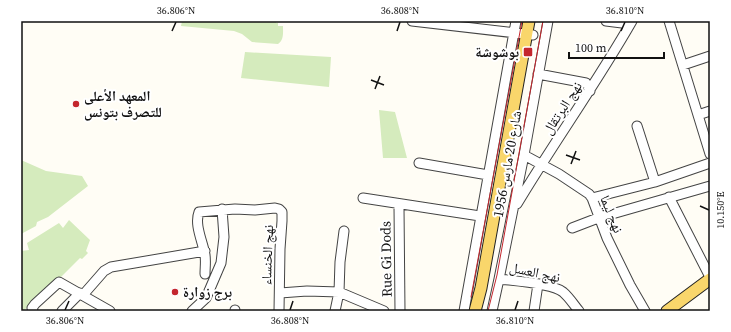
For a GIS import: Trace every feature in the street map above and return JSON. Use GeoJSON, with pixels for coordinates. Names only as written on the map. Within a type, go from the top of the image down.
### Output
{"type":"FeatureCollection","features":[{"type":"Feature","properties":{"kind":"main road","name":"شارع 20 مارس 1956"},"geometry":{"type":"LineString","coordinates":[[482,311],[490,277],[530,34],[529,21]]}},
{"type":"Feature","properties":{"kind":"main road","name":"شارع 20 مارس 1956"},"geometry":{"type":"LineString","coordinates":[[475,311],[481,288],[530,34],[536,21]]}},
{"type":"Feature","properties":{"kind":"main road"},"geometry":{"type":"LineString","coordinates":[[667,311],[710,278]]}},
{"type":"Feature","properties":{"kind":"street"},"geometry":{"type":"LineString","coordinates":[[412,21],[530,34]]}},
{"type":"Feature","properties":{"kind":"street","name":"شارع 20 مارس 1956"},"geometry":{"type":"LineString","coordinates":[[464,311],[516,21]]}},
{"type":"Feature","properties":{"kind":"street","name":"شارع 20 مارس 1956"},"geometry":{"type":"LineString","coordinates":[[492,311],[514,209],[548,21]]}},
{"type":"Feature","properties":{"kind":"street"},"geometry":{"type":"LineString","coordinates":[[606,21],[631,23]]}},
{"type":"Feature","properties":{"kind":"street"},"geometry":{"type":"LineString","coordinates":[[669,21],[710,154]]}},
{"type":"Feature","properties":{"kind":"street","name":"نهج البرتقال"},"geometry":{"type":"LineString","coordinates":[[514,209],[541,164],[590,92],[631,23]]}},
{"type":"Feature","properties":{"kind":"street"},"geometry":{"type":"LineString","coordinates":[[683,65],[710,56]]}},
{"type":"Feature","properties":{"kind":"street"},"geometry":{"type":"LineString","coordinates":[[538,74],[586,83],[590,92]]}},
{"type":"Feature","properties":{"kind":"street"},"geometry":{"type":"LineString","coordinates":[[698,115],[710,111]]}},
{"type":"Feature","properties":{"kind":"street"},"geometry":{"type":"LineString","coordinates":[[638,126],[655,182]]}},
{"type":"Feature","properties":{"kind":"street","name":"نهج ليما"},"geometry":{"type":"LineString","coordinates":[[524,155],[583,189],[592,198],[606,238],[645,311]]}},
{"type":"Feature","properties":{"kind":"street"},"geometry":{"type":"LineString","coordinates":[[419,163],[488,175]]}},
{"type":"Feature","properties":{"kind":"street"},"geometry":{"type":"LineString","coordinates":[[592,198],[655,182],[710,163]]}},
{"type":"Feature","properties":{"kind":"street"},"geometry":{"type":"LineString","coordinates":[[572,228],[598,218],[710,186]]}},
{"type":"Feature","properties":{"kind":"street"},"geometry":{"type":"LineString","coordinates":[[669,197],[710,278]]}},
{"type":"Feature","properties":{"kind":"street"},"geometry":{"type":"LineString","coordinates":[[363,198],[480,216]]}},
{"type":"Feature","properties":{"kind":"street","name":"Rue Gi Dods"},"geometry":{"type":"LineString","coordinates":[[399,207],[400,311]]}},
{"type":"Feature","properties":{"kind":"street","name":"نهج الخنساء"},"geometry":{"type":"LineString","coordinates":[[222,209],[255,210],[275,208],[282,212],[279,311]]}},
{"type":"Feature","properties":{"kind":"street"},"geometry":{"type":"LineString","coordinates":[[192,311],[206,298],[222,263],[224,237],[222,209],[201,211],[198,214],[205,254],[205,274]]}},
{"type":"Feature","properties":{"kind":"street"},"geometry":{"type":"LineString","coordinates":[[335,311],[339,292],[340,262],[344,231]]}},
{"type":"Feature","properties":{"kind":"street"},"geometry":{"type":"LineString","coordinates":[[62,311],[82,294],[104,271],[111,267],[205,254],[223,254]]}},
{"type":"Feature","properties":{"kind":"street","name":"نهج العسل"},"geometry":{"type":"LineString","coordinates":[[500,279],[538,284],[559,290],[567,296],[576,310]]}},
{"type":"Feature","properties":{"kind":"street"},"geometry":{"type":"LineString","coordinates":[[33,311],[32,308],[35,304],[59,282],[110,311]]}},
{"type":"Feature","properties":{"kind":"street"},"geometry":{"type":"LineString","coordinates":[[534,311],[538,284]]}},
{"type":"Feature","properties":{"kind":"street"},"geometry":{"type":"LineString","coordinates":[[280,292],[339,292],[384,311]]}},
{"type":"Feature","properties":{"kind":"green space"},"geometry":{"type":"Polygon","coordinates":[[[182,21],[276,21],[278,26],[283,26],[283,36],[278,44],[252,42],[242,34],[234,31],[181,26],[182,21]]]}},
{"type":"Feature","properties":{"kind":"green space"},"geometry":{"type":"Polygon","coordinates":[[[245,52],[331,57],[329,87],[241,78],[245,52]]]}},
{"type":"Feature","properties":{"kind":"green space"},"geometry":{"type":"Polygon","coordinates":[[[379,110],[395,112],[407,158],[383,158],[379,110]]]}},
{"type":"Feature","properties":{"kind":"green space"},"geometry":{"type":"Polygon","coordinates":[[[21,160],[46,171],[82,176],[88,186],[48,217],[37,222],[36,226],[21,234],[21,160]]]}},
{"type":"Feature","properties":{"kind":"green space"},"geometry":{"type":"Polygon","coordinates":[[[69,220],[90,240],[86,251],[88,253],[82,259],[80,258],[57,281],[23,311],[21,311],[21,251],[29,250],[27,243],[59,223],[63,228],[69,220]]]}},
{"type":"Feature","properties":{"kind":"tram line"},"geometry":{"type":"LineString","coordinates":[[471,297],[522,21]]}},
{"type":"Feature","properties":{"kind":"tram line"},"geometry":{"type":"LineString","coordinates":[[488,311],[497,275],[543,21]]}},
{"type":"Feature","properties":{"kind":"place","name":"بوشوشة"},"geometry":{"type":"Point","coordinates":[528,52]}},
{"type":"Feature","properties":{"kind":"place","name":"المعهد الأعلى للتصرف بتونس"},"geometry":{"type":"Point","coordinates":[76,104]}},
{"type":"Feature","properties":{"kind":"place","name":"برج زوارة"},"geometry":{"type":"Point","coordinates":[175,292]}}]}
